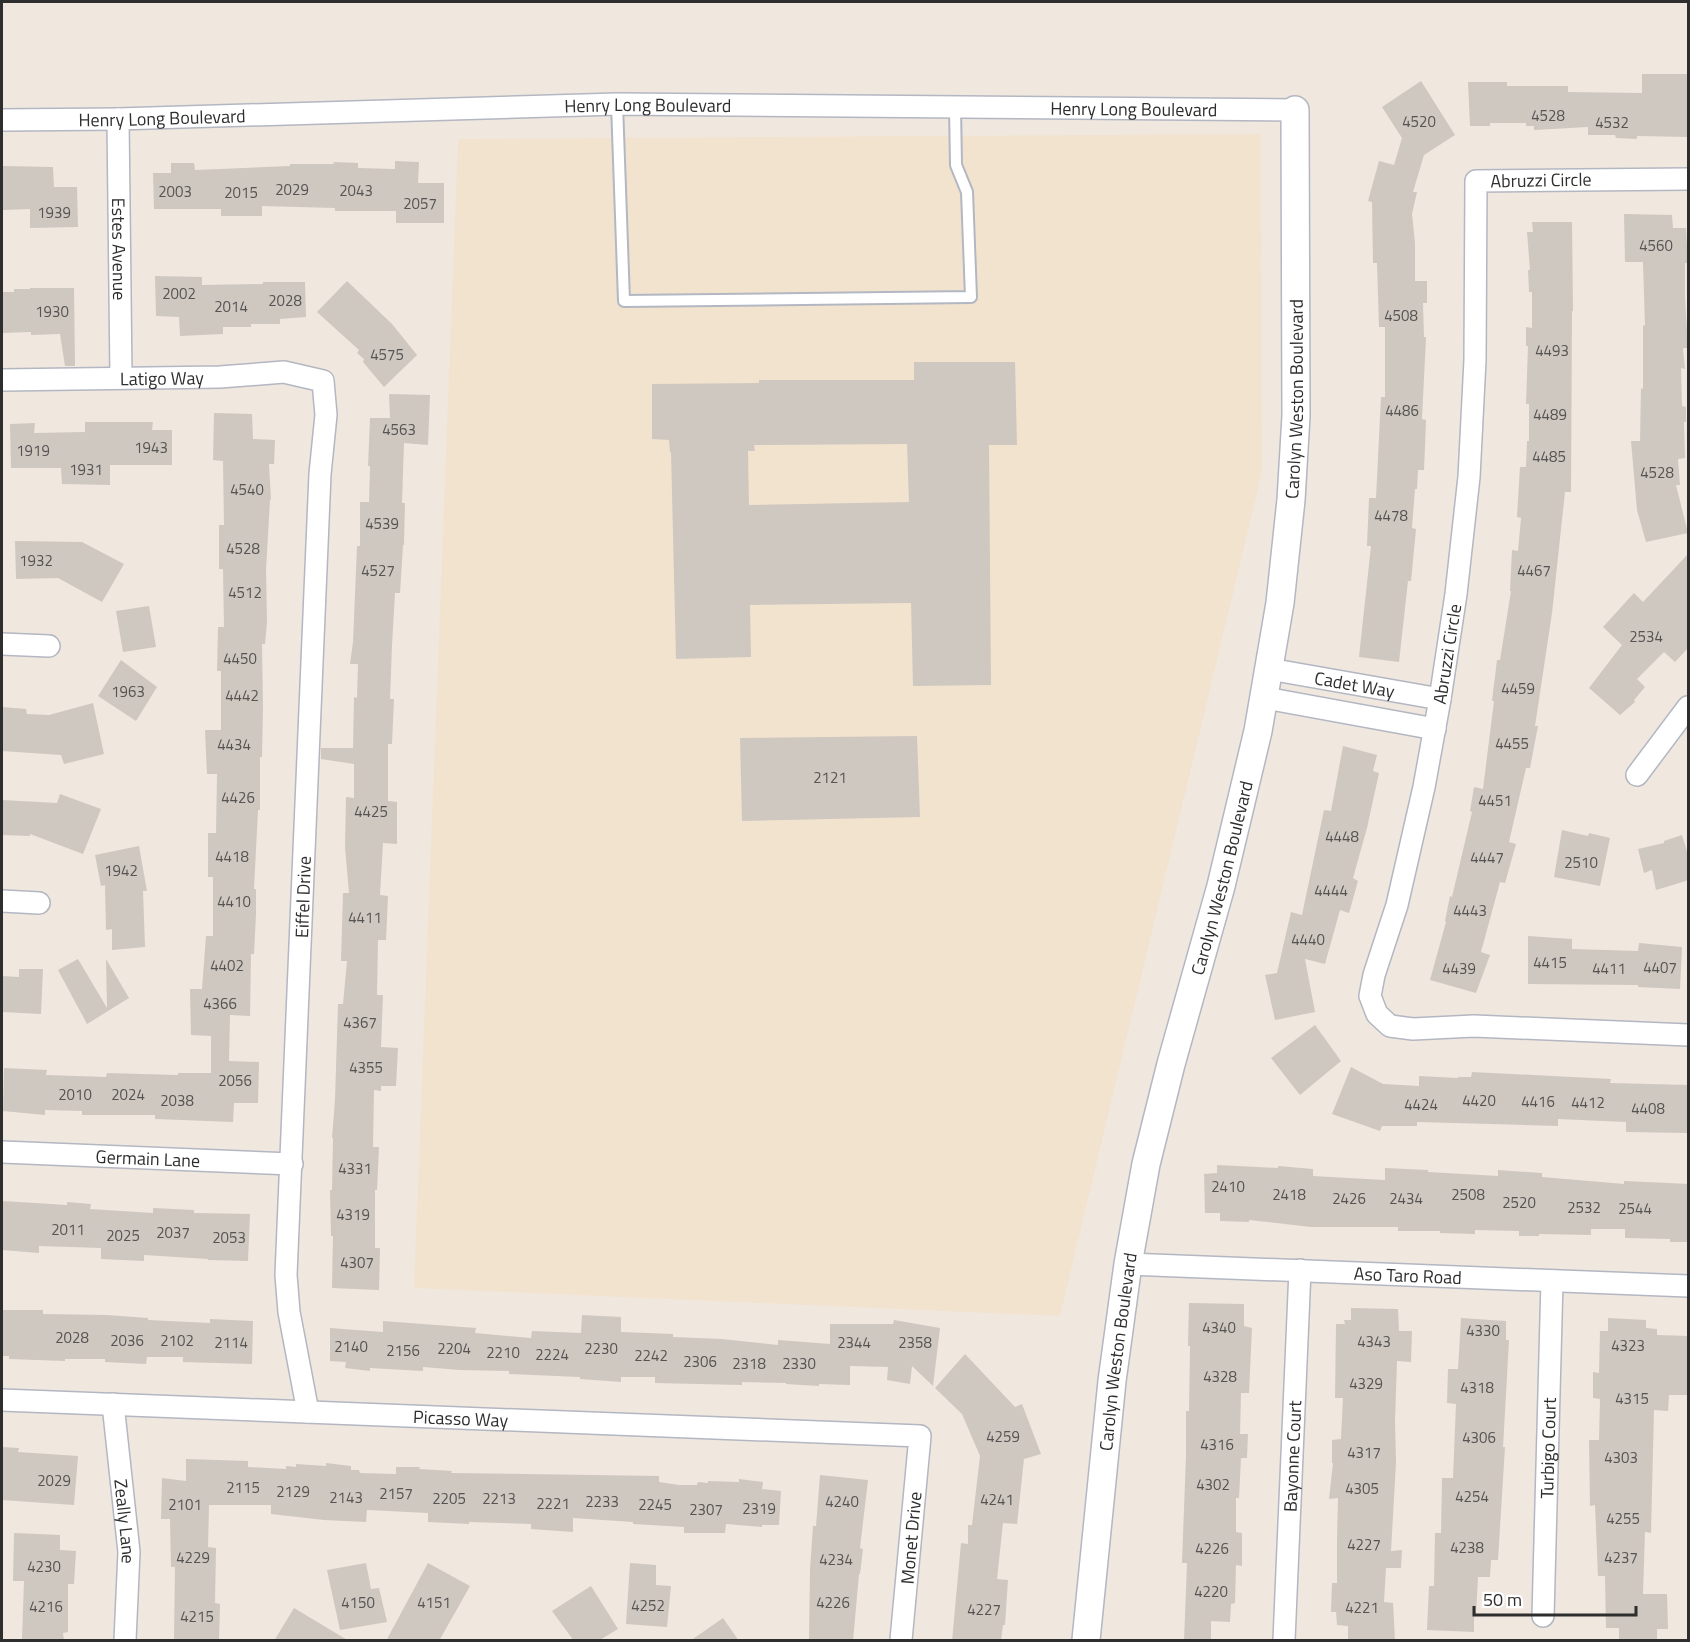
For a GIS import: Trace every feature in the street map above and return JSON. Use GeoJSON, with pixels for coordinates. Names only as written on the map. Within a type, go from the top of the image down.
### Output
{"type":"FeatureCollection","features":[{"type":"Feature","properties":{"kind":"street","name":"Henry Long Boulevard"},"geometry":{"type":"LineString","coordinates":[[2,120],[118,119],[617,104],[1295,110]]}},
{"type":"Feature","properties":{"kind":"street","name":"Carolyn Weston Boulevard"},"geometry":{"type":"LineString","coordinates":[[1086,1641],[1112,1380],[1128,1264],[1146,1164],[1171,1064],[1221,886],[1256,742],[1280,603],[1291,500],[1296,416],[1295,110]]}},
{"type":"Feature","properties":{"kind":"street","name":"Estes Avenue"},"geometry":{"type":"LineString","coordinates":[[118,119],[121,378]]}},
{"type":"Feature","properties":{"kind":"street","name":"Abruzzi Circle"},"geometry":{"type":"LineString","coordinates":[[1689,179],[1476,181],[1475,360],[1468,477],[1456,594],[1424,787],[1397,905],[1374,975],[1370,996],[1377,1014],[1390,1026],[1413,1029],[1474,1026],[1689,1035]]}},
{"type":"Feature","properties":{"kind":"street","name":"Latigo Way"},"geometry":{"type":"LineString","coordinates":[[2,380],[220,377],[284,372],[323,381]]}},
{"type":"Feature","properties":{"kind":"street","name":"Eiffel Drive"},"geometry":{"type":"LineString","coordinates":[[308,1412],[289,1312],[286,1275],[320,474],[326,415],[323,381]]}},
{"type":"Feature","properties":{"kind":"street"},"geometry":{"type":"LineString","coordinates":[[2,644],[49,646]]}},
{"type":"Feature","properties":{"kind":"street","name":"Cadet Way"},"geometry":{"type":"LineString","coordinates":[[1269,669],[1440,699]]}},
{"type":"Feature","properties":{"kind":"street","name":"Cadet Way"},"geometry":{"type":"LineString","coordinates":[[1265,698],[1435,729]]}},
{"type":"Feature","properties":{"kind":"street"},"geometry":{"type":"LineString","coordinates":[[1637,776],[1689,707]]}},
{"type":"Feature","properties":{"kind":"street"},"geometry":{"type":"LineString","coordinates":[[2,901],[39,903]]}},
{"type":"Feature","properties":{"kind":"street","name":"Germain Lane"},"geometry":{"type":"LineString","coordinates":[[2,1152],[292,1164]]}},
{"type":"Feature","properties":{"kind":"street","name":"Aso Taro Road"},"geometry":{"type":"LineString","coordinates":[[1128,1264],[1689,1286]]}},
{"type":"Feature","properties":{"kind":"street","name":"Bayonne Court"},"geometry":{"type":"LineString","coordinates":[[1284,1641],[1300,1270]]}},
{"type":"Feature","properties":{"kind":"street","name":"Turbigo Court"},"geometry":{"type":"LineString","coordinates":[[1543,1616],[1552,1281]]}},
{"type":"Feature","properties":{"kind":"street","name":"Picasso Way"},"geometry":{"type":"LineString","coordinates":[[2,1400],[920,1436]]}},
{"type":"Feature","properties":{"kind":"street","name":"Zeally Lane"},"geometry":{"type":"LineString","coordinates":[[113,1404],[129,1552],[125,1641]]}},
{"type":"Feature","properties":{"kind":"street","name":"Monet Drive"},"geometry":{"type":"LineString","coordinates":[[901,1641],[920,1436]]}},
{"type":"Feature","properties":{"kind":"lane"},"geometry":{"type":"LineString","coordinates":[[617,104],[624,301],[971,297],[968,192],[956,165],[956,107]]}},
{"type":"Feature","properties":{"kind":"shaded area"},"geometry":{"type":"Polygon","coordinates":[[[1261,134],[1262,472],[1060,1316],[414,1288],[458,139],[1261,134]]]}},
{"type":"Feature","properties":{"kind":"building"},"geometry":{"type":"Polygon","coordinates":[[[1642,74],[1689,74],[1689,137],[1616,138],[1615,135],[1588,135],[1588,127],[1534,130],[1534,126],[1526,126],[1526,123],[1490,123],[1490,126],[1470,126],[1468,82],[1507,82],[1507,86],[1568,86],[1568,92],[1642,93],[1642,74]]]}},
{"type":"Feature","properties":{"kind":"building"},"geometry":{"type":"Polygon","coordinates":[[[1421,81],[1455,135],[1424,155],[1413,192],[1417,192],[1412,214],[1415,281],[1427,281],[1427,303],[1423,303],[1424,337],[1426,337],[1422,419],[1426,420],[1424,470],[1418,470],[1417,489],[1415,489],[1412,528],[1416,529],[1399,662],[1359,657],[1371,546],[1367,546],[1369,498],[1376,498],[1381,397],[1385,397],[1385,327],[1379,327],[1377,263],[1373,263],[1372,202],[1368,201],[1379,161],[1394,165],[1402,138],[1382,107],[1421,81]]]}},
{"type":"Feature","properties":{"kind":"building"},"geometry":{"type":"Polygon","coordinates":[[[395,161],[419,162],[418,183],[444,183],[444,223],[396,223],[396,211],[335,211],[335,208],[262,206],[262,216],[221,216],[221,209],[154,209],[153,173],[171,173],[171,163],[194,163],[195,170],[290,166],[290,164],[334,164],[333,162],[358,163],[358,168],[395,169],[395,161]]]}},
{"type":"Feature","properties":{"kind":"building"},"geometry":{"type":"Polygon","coordinates":[[[2,166],[53,167],[54,187],[77,187],[78,227],[30,228],[30,209],[2,210],[2,166]]]}},
{"type":"Feature","properties":{"kind":"building"},"geometry":{"type":"Polygon","coordinates":[[[1624,214],[1672,215],[1673,228],[1686,228],[1688,263],[1685,263],[1685,298],[1688,348],[1683,348],[1685,369],[1681,368],[1682,406],[1686,407],[1685,458],[1678,459],[1680,485],[1676,485],[1688,533],[1646,542],[1637,510],[1631,441],[1640,441],[1643,325],[1645,326],[1643,262],[1625,262],[1624,214]]]}},
{"type":"Feature","properties":{"kind":"building"},"geometry":{"type":"Polygon","coordinates":[[[1532,222],[1572,222],[1571,492],[1565,492],[1552,613],[1535,726],[1538,726],[1530,768],[1526,768],[1509,842],[1516,844],[1505,883],[1500,882],[1481,952],[1490,955],[1476,993],[1430,980],[1472,812],[1470,811],[1474,787],[1483,789],[1497,660],[1500,660],[1511,591],[1512,550],[1518,551],[1521,518],[1517,517],[1520,467],[1526,467],[1527,441],[1529,441],[1529,404],[1526,404],[1528,346],[1526,346],[1526,327],[1532,328],[1532,292],[1529,292],[1527,232],[1533,232],[1532,222]]]}},
{"type":"Feature","properties":{"kind":"building"},"geometry":{"type":"Polygon","coordinates":[[[155,276],[202,277],[202,285],[305,282],[306,317],[280,319],[280,324],[223,327],[223,334],[180,336],[179,317],[156,316],[155,276]]]}},
{"type":"Feature","properties":{"kind":"building"},"geometry":{"type":"Polygon","coordinates":[[[347,281],[392,324],[417,355],[384,387],[363,362],[364,359],[357,353],[359,350],[317,312],[347,281]]]}},
{"type":"Feature","properties":{"kind":"building"},"geometry":{"type":"Polygon","coordinates":[[[30,288],[74,288],[75,366],[65,366],[60,334],[2,333],[2,292],[30,288]]]}},
{"type":"Feature","properties":{"kind":"building"},"geometry":{"type":"Polygon","coordinates":[[[914,362],[1015,362],[1017,445],[989,445],[991,685],[913,686],[911,603],[750,605],[751,657],[676,659],[671,452],[669,440],[652,439],[652,384],[759,383],[759,380],[914,380],[914,362]],[[907,444],[754,445],[755,451],[748,451],[749,505],[909,502],[907,444]]]}},
{"type":"Feature","properties":{"kind":"building"},"geometry":{"type":"Polygon","coordinates":[[[389,394],[430,395],[428,445],[404,443],[402,503],[405,503],[404,545],[400,593],[395,593],[392,645],[390,699],[394,699],[392,744],[388,744],[388,801],[397,802],[397,844],[383,843],[380,895],[388,896],[386,940],[378,940],[377,995],[383,995],[381,1047],[398,1048],[396,1086],[381,1086],[381,1091],[374,1090],[373,1147],[379,1147],[377,1190],[375,1190],[375,1248],[380,1248],[379,1290],[332,1288],[333,1236],[331,1236],[330,1190],[332,1190],[332,1138],[338,1004],[343,1004],[347,961],[341,961],[343,893],[349,893],[345,847],[346,797],[354,798],[354,764],[321,759],[321,748],[353,748],[354,697],[357,698],[358,664],[350,664],[357,546],[360,546],[360,502],[369,502],[370,418],[390,418],[389,394]]]}},
{"type":"Feature","properties":{"kind":"building"},"geometry":{"type":"Polygon","coordinates":[[[214,413],[252,414],[253,439],[275,440],[274,464],[269,464],[271,500],[266,570],[267,622],[265,644],[262,644],[262,757],[260,757],[260,810],[258,810],[254,889],[256,889],[256,914],[254,954],[251,954],[250,1016],[230,1015],[229,1061],[259,1062],[258,1103],[234,1103],[233,1122],[155,1119],[155,1115],[82,1115],[82,1111],[45,1110],[45,1115],[3,1111],[4,1068],[47,1070],[46,1075],[106,1077],[107,1073],[178,1075],[178,1073],[211,1073],[211,1036],[191,1035],[190,989],[202,989],[206,936],[213,936],[213,877],[208,877],[208,833],[216,833],[217,774],[207,774],[205,730],[221,730],[221,671],[217,671],[218,627],[224,627],[223,569],[219,569],[219,525],[224,525],[223,461],[213,460],[214,413]]]}},
{"type":"Feature","properties":{"kind":"building"},"geometry":{"type":"Polygon","coordinates":[[[85,422],[153,422],[152,430],[172,430],[172,465],[110,465],[110,485],[62,484],[61,468],[11,468],[10,424],[35,423],[34,433],[85,432],[85,422]]]}},
{"type":"Feature","properties":{"kind":"building"},"geometry":{"type":"Polygon","coordinates":[[[15,541],[82,542],[124,564],[102,602],[58,578],[16,579],[15,541]]]}},
{"type":"Feature","properties":{"kind":"building"},"geometry":{"type":"Polygon","coordinates":[[[1689,553],[1689,647],[1675,662],[1664,652],[1637,679],[1645,687],[1634,700],[1635,702],[1620,715],[1589,688],[1622,645],[1603,627],[1634,593],[1643,602],[1689,553]]]}},
{"type":"Feature","properties":{"kind":"building"},"geometry":{"type":"Polygon","coordinates":[[[149,606],[156,647],[123,652],[116,611],[149,606]]]}},
{"type":"Feature","properties":{"kind":"building"},"geometry":{"type":"Polygon","coordinates":[[[121,660],[157,687],[136,721],[98,696],[121,660]]]}},
{"type":"Feature","properties":{"kind":"building"},"geometry":{"type":"Polygon","coordinates":[[[93,703],[104,754],[64,764],[61,755],[2,751],[2,707],[26,709],[27,714],[49,715],[93,703]]]}},
{"type":"Feature","properties":{"kind":"building"},"geometry":{"type":"Polygon","coordinates":[[[917,736],[920,817],[742,821],[740,738],[917,736]]]}},
{"type":"Feature","properties":{"kind":"building"},"geometry":{"type":"Polygon","coordinates":[[[1343,746],[1377,755],[1373,771],[1379,773],[1353,878],[1358,881],[1349,913],[1340,910],[1325,964],[1305,959],[1315,1012],[1275,1020],[1265,975],[1277,973],[1291,912],[1302,915],[1324,810],[1331,811],[1343,746]]]}},
{"type":"Feature","properties":{"kind":"building"},"geometry":{"type":"Polygon","coordinates":[[[60,794],[101,809],[83,854],[30,834],[30,836],[2,835],[2,800],[57,803],[60,794]]]}},
{"type":"Feature","properties":{"kind":"building"},"geometry":{"type":"Polygon","coordinates":[[[1562,830],[1610,838],[1600,886],[1554,877],[1562,830]]]}},
{"type":"Feature","properties":{"kind":"building"},"geometry":{"type":"Polygon","coordinates":[[[1682,835],[1689,858],[1689,880],[1656,890],[1652,870],[1644,873],[1638,849],[1664,843],[1664,841],[1682,835]]]}},
{"type":"Feature","properties":{"kind":"building"},"geometry":{"type":"Polygon","coordinates":[[[139,846],[147,891],[143,891],[145,947],[112,950],[112,929],[106,930],[105,885],[101,886],[95,855],[139,846]]]}},
{"type":"Feature","properties":{"kind":"building"},"geometry":{"type":"Polygon","coordinates":[[[1528,936],[1572,939],[1572,949],[1638,951],[1639,943],[1682,947],[1680,989],[1638,987],[1638,985],[1528,984],[1528,936]]]}},
{"type":"Feature","properties":{"kind":"building"},"geometry":{"type":"Polygon","coordinates":[[[78,959],[107,1008],[106,959],[129,998],[87,1024],[58,970],[78,959]]]}},
{"type":"Feature","properties":{"kind":"building"},"geometry":{"type":"Polygon","coordinates":[[[19,969],[43,969],[41,1014],[2,1012],[2,976],[19,977],[19,969]]]}},
{"type":"Feature","properties":{"kind":"building"},"geometry":{"type":"Polygon","coordinates":[[[1315,1025],[1341,1061],[1300,1095],[1271,1058],[1315,1025]]]}},
{"type":"Feature","properties":{"kind":"building"},"geometry":{"type":"Polygon","coordinates":[[[1351,1067],[1383,1084],[1419,1086],[1419,1076],[1458,1078],[1471,1077],[1472,1072],[1611,1079],[1610,1083],[1689,1085],[1689,1133],[1626,1132],[1626,1122],[1558,1119],[1558,1126],[1417,1122],[1417,1126],[1382,1126],[1380,1131],[1332,1114],[1351,1067]]]}},
{"type":"Feature","properties":{"kind":"building"},"geometry":{"type":"Polygon","coordinates":[[[1217,1165],[1313,1169],[1313,1176],[1385,1180],[1385,1168],[1498,1176],[1498,1170],[1542,1173],[1542,1177],[1624,1184],[1624,1181],[1689,1184],[1689,1242],[1670,1242],[1670,1239],[1625,1238],[1625,1229],[1591,1229],[1591,1235],[1519,1236],[1519,1231],[1475,1230],[1475,1234],[1440,1233],[1440,1231],[1398,1231],[1398,1227],[1311,1227],[1249,1220],[1249,1222],[1220,1221],[1220,1213],[1205,1213],[1204,1174],[1217,1173],[1217,1165]]]}},
{"type":"Feature","properties":{"kind":"building"},"geometry":{"type":"Polygon","coordinates":[[[2,1201],[67,1205],[67,1202],[91,1204],[90,1209],[153,1213],[153,1208],[194,1210],[194,1213],[250,1214],[248,1261],[144,1255],[144,1261],[101,1259],[101,1248],[39,1246],[39,1253],[2,1250],[2,1201]]]}},
{"type":"Feature","properties":{"kind":"building"},"geometry":{"type":"Polygon","coordinates":[[[1189,1303],[1244,1304],[1244,1326],[1252,1328],[1249,1393],[1241,1393],[1240,1434],[1248,1434],[1247,1458],[1241,1458],[1239,1498],[1236,1498],[1236,1532],[1242,1533],[1242,1566],[1236,1565],[1235,1603],[1231,1604],[1230,1622],[1211,1621],[1211,1641],[1184,1641],[1187,1563],[1182,1563],[1186,1411],[1189,1411],[1189,1303]]]}},
{"type":"Feature","properties":{"kind":"building"},"geometry":{"type":"Polygon","coordinates":[[[1351,1308],[1398,1309],[1399,1331],[1412,1331],[1411,1362],[1397,1361],[1396,1462],[1391,1551],[1402,1550],[1401,1568],[1386,1568],[1384,1602],[1393,1603],[1395,1641],[1348,1641],[1348,1626],[1337,1625],[1336,1612],[1331,1612],[1332,1583],[1337,1583],[1338,1498],[1329,1499],[1333,1463],[1332,1440],[1341,1439],[1343,1398],[1335,1398],[1336,1324],[1345,1324],[1344,1320],[1351,1320],[1351,1308]]]}},
{"type":"Feature","properties":{"kind":"building"},"geometry":{"type":"Polygon","coordinates":[[[2,1310],[43,1310],[43,1314],[107,1315],[148,1318],[148,1320],[210,1323],[210,1319],[253,1321],[252,1364],[183,1362],[183,1357],[147,1357],[146,1364],[105,1362],[105,1359],[65,1359],[65,1361],[9,1359],[9,1356],[2,1356],[2,1310]]]}},
{"type":"Feature","properties":{"kind":"building"},"geometry":{"type":"Polygon","coordinates":[[[582,1315],[621,1317],[621,1332],[673,1334],[673,1337],[778,1345],[778,1340],[830,1344],[830,1324],[893,1324],[894,1320],[940,1328],[933,1386],[912,1366],[910,1384],[887,1380],[888,1367],[850,1366],[850,1385],[819,1384],[819,1386],[742,1382],[742,1385],[655,1383],[655,1377],[621,1377],[621,1382],[580,1379],[580,1377],[509,1374],[509,1371],[423,1367],[423,1371],[370,1368],[370,1371],[345,1368],[346,1362],[330,1361],[330,1328],[383,1332],[383,1321],[476,1328],[475,1333],[531,1338],[532,1331],[581,1333],[582,1315]]]}},
{"type":"Feature","properties":{"kind":"building"},"geometry":{"type":"Polygon","coordinates":[[[1461,1318],[1506,1321],[1506,1340],[1509,1340],[1498,1560],[1491,1560],[1490,1577],[1478,1577],[1474,1632],[1427,1630],[1429,1586],[1434,1586],[1435,1533],[1441,1533],[1442,1478],[1453,1478],[1456,1404],[1447,1403],[1448,1369],[1458,1369],[1461,1318]]]}},
{"type":"Feature","properties":{"kind":"building"},"geometry":{"type":"Polygon","coordinates":[[[1608,1318],[1646,1320],[1646,1328],[1657,1329],[1657,1335],[1689,1336],[1689,1395],[1669,1395],[1668,1411],[1654,1410],[1651,1533],[1645,1532],[1643,1594],[1667,1594],[1668,1629],[1657,1629],[1657,1641],[1619,1641],[1619,1628],[1606,1628],[1605,1576],[1598,1576],[1595,1505],[1590,1506],[1589,1440],[1599,1440],[1600,1399],[1593,1398],[1593,1372],[1599,1373],[1600,1331],[1608,1331],[1608,1318]]]}},
{"type":"Feature","properties":{"kind":"building"},"geometry":{"type":"Polygon","coordinates":[[[965,1354],[1015,1407],[1022,1404],[1041,1454],[1024,1459],[1017,1524],[1003,1523],[997,1579],[1008,1580],[1005,1625],[1003,1625],[1001,1641],[952,1641],[961,1543],[968,1544],[968,1525],[972,1525],[980,1456],[962,1414],[935,1388],[965,1354]]]}},
{"type":"Feature","properties":{"kind":"building"},"geometry":{"type":"Polygon","coordinates":[[[2,1447],[19,1448],[18,1452],[78,1456],[74,1505],[2,1500],[2,1447]]]}},
{"type":"Feature","properties":{"kind":"building"},"geometry":{"type":"Polygon","coordinates":[[[186,1459],[248,1461],[248,1467],[286,1469],[286,1466],[296,1467],[296,1464],[326,1466],[326,1463],[351,1466],[351,1470],[359,1470],[360,1473],[396,1474],[396,1467],[420,1467],[419,1469],[452,1471],[451,1473],[659,1476],[659,1482],[679,1485],[697,1485],[698,1482],[708,1483],[708,1481],[739,1482],[739,1479],[763,1482],[762,1489],[781,1491],[779,1525],[762,1525],[762,1527],[726,1524],[725,1533],[684,1533],[684,1527],[573,1518],[573,1532],[531,1529],[531,1524],[428,1522],[428,1513],[367,1510],[366,1522],[271,1514],[271,1505],[209,1505],[208,1547],[216,1548],[215,1603],[220,1604],[219,1641],[174,1640],[175,1567],[171,1567],[170,1519],[161,1519],[162,1478],[186,1481],[186,1459]]]}},
{"type":"Feature","properties":{"kind":"building"},"geometry":{"type":"Polygon","coordinates":[[[820,1475],[868,1480],[853,1641],[809,1641],[810,1570],[820,1475]]]}},
{"type":"Feature","properties":{"kind":"building"},"geometry":{"type":"Polygon","coordinates":[[[14,1533],[60,1535],[60,1550],[76,1551],[74,1584],[68,1584],[68,1632],[63,1633],[64,1640],[22,1639],[24,1581],[13,1581],[14,1533]]]}},
{"type":"Feature","properties":{"kind":"building"},"geometry":{"type":"Polygon","coordinates":[[[366,1563],[371,1589],[379,1588],[387,1622],[340,1630],[327,1570],[366,1563]]]}},
{"type":"Feature","properties":{"kind":"building"},"geometry":{"type":"Polygon","coordinates":[[[428,1563],[470,1586],[439,1641],[386,1641],[428,1563]]]}},
{"type":"Feature","properties":{"kind":"building"},"geometry":{"type":"Polygon","coordinates":[[[630,1563],[656,1565],[656,1585],[671,1586],[667,1627],[626,1624],[630,1563]]]}},
{"type":"Feature","properties":{"kind":"building"},"geometry":{"type":"Polygon","coordinates":[[[591,1586],[618,1629],[598,1641],[574,1641],[552,1611],[591,1586]]]}},
{"type":"Feature","properties":{"kind":"building"},"geometry":{"type":"Polygon","coordinates":[[[294,1608],[349,1641],[274,1641],[294,1608]]]}},
{"type":"Feature","properties":{"kind":"building"},"geometry":{"type":"Polygon","coordinates":[[[723,1618],[739,1641],[690,1641],[723,1618]]]}}]}
